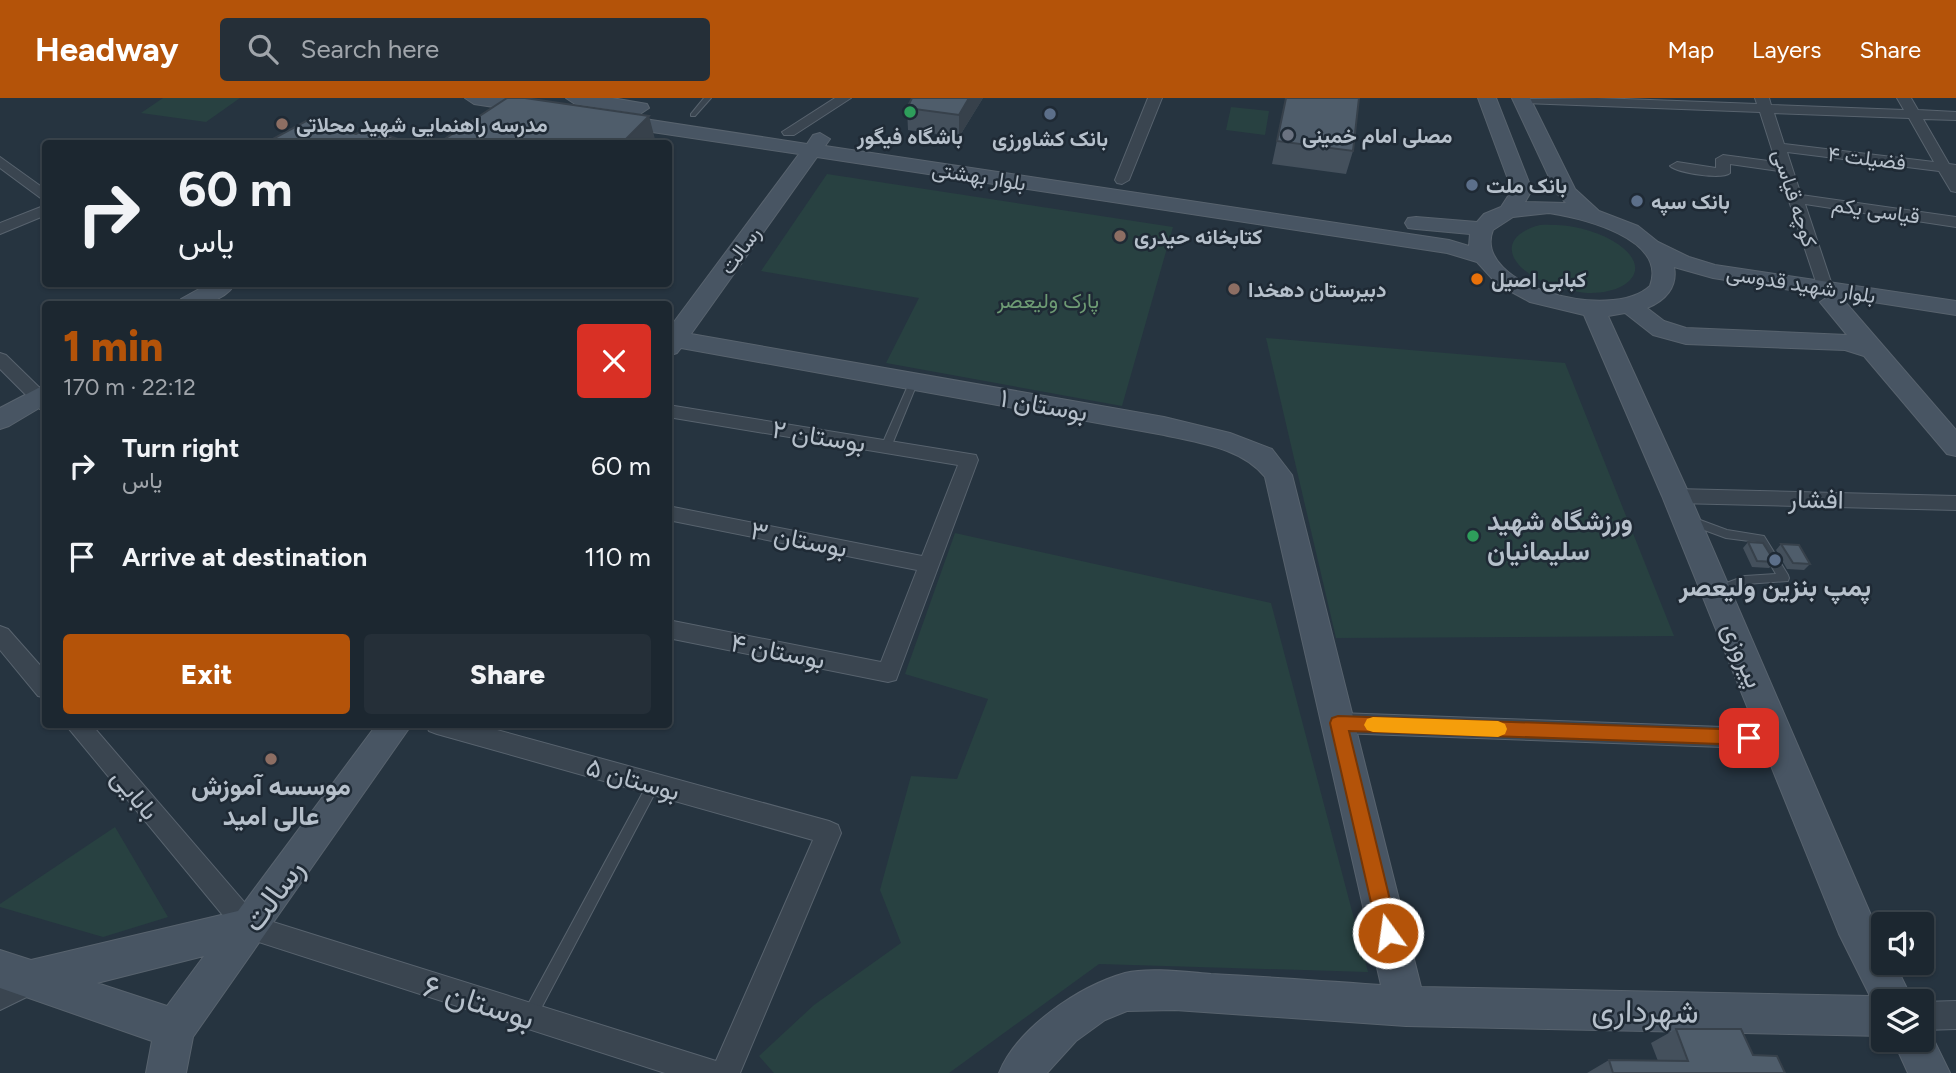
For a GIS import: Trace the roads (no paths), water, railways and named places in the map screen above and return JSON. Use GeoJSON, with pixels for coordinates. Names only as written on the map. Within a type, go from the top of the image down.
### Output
{"type":"FeatureCollection","features":[{"type":"Feature","properties":{"kind":"main road","name":"بلوار بهشتی"},"geometry":{"type":"LineString","coordinates":[[474,98],[523,101],[816,144],[1449,247],[1484,257]]}},
{"type":"Feature","properties":{"kind":"main road","name":"بلوار بهشتی"},"geometry":{"type":"LineString","coordinates":[[575,98],[789,132],[816,144],[1122,180],[1446,228],[1482,229]]}},
{"type":"Feature","properties":{"kind":"main road"},"geometry":{"type":"LineString","coordinates":[[1487,98],[1522,190],[1509,211]]}},
{"type":"Feature","properties":{"kind":"main road"},"geometry":{"type":"LineString","coordinates":[[1521,98],[1566,192],[1592,215]]}},
{"type":"Feature","properties":{"kind":"main road"},"geometry":{"type":"LineString","coordinates":[[496,118],[523,101]]}},
{"type":"Feature","properties":{"kind":"main road","name":"رسالت"},"geometry":{"type":"LineString","coordinates":[[672,343],[816,144]]}},
{"type":"Feature","properties":{"kind":"main road"},"geometry":{"type":"LineString","coordinates":[[1592,215],[1549,207],[1509,211],[1493,218],[1482,229],[1479,242],[1484,257],[1496,272],[1526,291],[1565,305],[1593,309],[1631,306],[1646,301],[1657,293],[1663,284],[1665,272],[1660,259],[1650,247]]}},
{"type":"Feature","properties":{"kind":"main road","name":"بلوار شهید قدوسی"},"geometry":{"type":"LineString","coordinates":[[1592,215],[1625,229],[1650,247],[1681,262],[1956,322]]}},
{"type":"Feature","properties":{"kind":"main road"},"geometry":{"type":"LineString","coordinates":[[1663,284],[1713,284],[1828,295],[1956,447]]}},
{"type":"Feature","properties":{"kind":"main road"},"geometry":{"type":"LineString","coordinates":[[194,301],[219,287]]}},
{"type":"Feature","properties":{"kind":"main road","name":"بلوار شهید قدوسی"},"geometry":{"type":"LineString","coordinates":[[1828,295],[1956,308]]}},
{"type":"Feature","properties":{"kind":"main road"},"geometry":{"type":"LineString","coordinates":[[1631,306],[1647,322],[1663,331],[1686,336],[1846,342],[1873,350]]}},
{"type":"Feature","properties":{"kind":"main road","name":"پیروزی"},"geometry":{"type":"LineString","coordinates":[[1593,309],[1717,591],[1858,934],[1887,989]]}},
{"type":"Feature","properties":{"kind":"main road","name":"بوستان ۱"},"geometry":{"type":"LineString","coordinates":[[672,343],[914,381],[1164,426],[1221,439],[1263,456],[1278,475],[1338,723]]}},
{"type":"Feature","properties":{"kind":"main road"},"geometry":{"type":"LineString","coordinates":[[0,420],[42,399]]}},
{"type":"Feature","properties":{"kind":"main road"},"geometry":{"type":"LineString","coordinates":[[1338,723],[1406,1006]]}},
{"type":"Feature","properties":{"kind":"main road","name":"رسالت"},"geometry":{"type":"LineString","coordinates":[[175,1060],[249,928],[393,728]]}},
{"type":"Feature","properties":{"kind":"main road"},"geometry":{"type":"LineString","coordinates":[[11,981],[249,928]]}},
{"type":"Feature","properties":{"kind":"main road"},"geometry":{"type":"LineString","coordinates":[[11,981],[175,1060]]}},
{"type":"Feature","properties":{"kind":"main road","name":"شهرداری"},"geometry":{"type":"LineString","coordinates":[[1020,1072],[1062,1027],[1092,1006],[1128,992],[1175,991],[1406,1006],[1871,1016]]}},
{"type":"Feature","properties":{"kind":"main road"},"geometry":{"type":"LineString","coordinates":[[1919,1052],[1930,1073]]}},
{"type":"Feature","properties":{"kind":"street"},"geometry":{"type":"LineString","coordinates":[[789,132],[844,98]]}},
{"type":"Feature","properties":{"kind":"street"},"geometry":{"type":"LineString","coordinates":[[1122,180],[1155,98]]}},
{"type":"Feature","properties":{"kind":"street"},"geometry":{"type":"LineString","coordinates":[[1521,98],[1763,103],[1956,116]]}},
{"type":"Feature","properties":{"kind":"street"},"geometry":{"type":"LineString","coordinates":[[1904,98],[1950,168],[1956,188]]}},
{"type":"Feature","properties":{"kind":"street","name":"کوچه قیاسی"},"geometry":{"type":"LineString","coordinates":[[1763,103],[1828,295]]}},
{"type":"Feature","properties":{"kind":"street","name":"فضیلت ۴"},"geometry":{"type":"LineString","coordinates":[[1778,147],[1950,168]]}},
{"type":"Feature","properties":{"kind":"street"},"geometry":{"type":"LineString","coordinates":[[1676,166],[1723,173],[1723,159],[1785,168]]}},
{"type":"Feature","properties":{"kind":"street"},"geometry":{"type":"LineString","coordinates":[[0,161],[42,195]]}},
{"type":"Feature","properties":{"kind":"street","name":"قیاسی یکم"},"geometry":{"type":"LineString","coordinates":[[1795,198],[1956,222]]}},
{"type":"Feature","properties":{"kind":"street"},"geometry":{"type":"LineString","coordinates":[[0,229],[42,211]]}},
{"type":"Feature","properties":{"kind":"street"},"geometry":{"type":"LineString","coordinates":[[0,359],[42,397]]}},
{"type":"Feature","properties":{"kind":"street","name":"بوستان ۲"},"geometry":{"type":"LineString","coordinates":[[672,412],[969,460],[929,565]]}},
{"type":"Feature","properties":{"kind":"street","name":"افشار"},"geometry":{"type":"LineString","coordinates":[[1681,507],[1956,503]]}},
{"type":"Feature","properties":{"kind":"street","name":"بوستان ۳"},"geometry":{"type":"LineString","coordinates":[[672,514],[929,565]]}},
{"type":"Feature","properties":{"kind":"street","name":"بوستان ۴"},"geometry":{"type":"LineString","coordinates":[[672,630],[888,673],[929,565]]}},
{"type":"Feature","properties":{"kind":"street"},"geometry":{"type":"LineString","coordinates":[[0,635],[42,684]]}},
{"type":"Feature","properties":{"kind":"street"},"geometry":{"type":"LineString","coordinates":[[1338,723],[1778,738]]}},
{"type":"Feature","properties":{"kind":"street","name":"بابایی"},"geometry":{"type":"LineString","coordinates":[[79,728],[249,928]]}},
{"type":"Feature","properties":{"kind":"street","name":"بوستان ۵"},"geometry":{"type":"LineString","coordinates":[[450,728],[829,833],[726,1073]]}},
{"type":"Feature","properties":{"kind":"street","name":"بوستان ۶"},"geometry":{"type":"LineString","coordinates":[[249,928],[528,1018],[710,1073]]}},
{"type":"Feature","properties":{"kind":"street"},"geometry":{"type":"LineString","coordinates":[[1934,1016],[1956,1015]]}},
{"type":"Feature","properties":{"kind":"lane"},"geometry":{"type":"LineString","coordinates":[[693,116],[708,98]]}},
{"type":"Feature","properties":{"kind":"lane"},"geometry":{"type":"LineString","coordinates":[[886,447],[914,381]]}},
{"type":"Feature","properties":{"kind":"lane"},"geometry":{"type":"LineString","coordinates":[[1681,507],[1726,534],[1760,539],[1784,578],[1745,580],[1717,591]]}},
{"type":"Feature","properties":{"kind":"lane"},"geometry":{"type":"LineString","coordinates":[[528,1018],[653,785]]}},
{"type":"Feature","properties":{"kind":"place","name":"باشگاه فیگور"},"geometry":{"type":"Point","coordinates":[910,112]}},
{"type":"Feature","properties":{"kind":"place","name":"بانک کشاورزی"},"geometry":{"type":"Point","coordinates":[1050,114]}},
{"type":"Feature","properties":{"kind":"place","name":"مدرسه راهنمایی شهید محلاتی"},"geometry":{"type":"Point","coordinates":[282,124]}},
{"type":"Feature","properties":{"kind":"place","name":"مصلی امام خمینی"},"geometry":{"type":"Point","coordinates":[1288,135]}},
{"type":"Feature","properties":{"kind":"place","name":"بانک ملت"},"geometry":{"type":"Point","coordinates":[1472,185]}},
{"type":"Feature","properties":{"kind":"place","name":"بانک سپه"},"geometry":{"type":"Point","coordinates":[1637,201]}},
{"type":"Feature","properties":{"kind":"place","name":"کتابخانه حیدری"},"geometry":{"type":"Point","coordinates":[1120,236]}},
{"type":"Feature","properties":{"kind":"place","name":"کبابی اصیل"},"geometry":{"type":"Point","coordinates":[1477,279]}},
{"type":"Feature","properties":{"kind":"place","name":"دبیرستان دهخدا"},"geometry":{"type":"Point","coordinates":[1234,289]}},
{"type":"Feature","properties":{"kind":"place","name":"ورزشگاه شهید سلیمانیان"},"geometry":{"type":"Point","coordinates":[1473,536]}},
{"type":"Feature","properties":{"kind":"place","name":"پمپ بنزین ولیعصر"},"geometry":{"type":"Point","coordinates":[1775,560]}},
{"type":"Feature","properties":{"kind":"place","name":"موسسه آموزش عالی امید"},"geometry":{"type":"Point","coordinates":[271,759]}},
{"type":"Feature","properties":{"kind":"park label","name":"پارک ولیعصر"},"geometry":{"type":"Point","coordinates":[1048,300]}}]}
